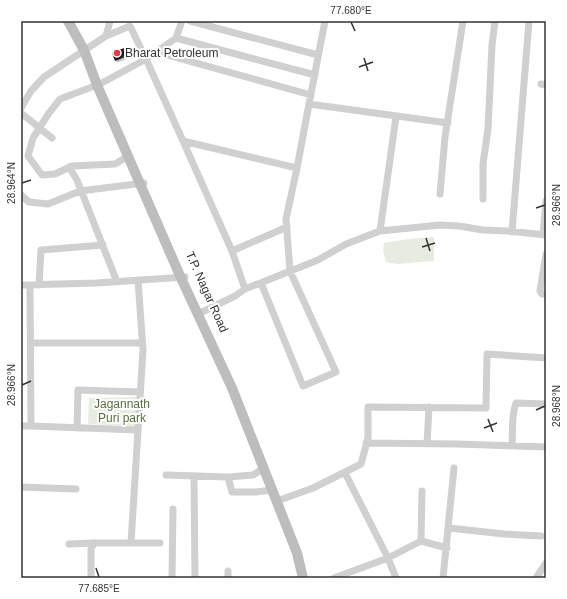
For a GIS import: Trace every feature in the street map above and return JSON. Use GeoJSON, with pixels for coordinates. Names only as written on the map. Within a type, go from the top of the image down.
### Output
{"type":"FeatureCollection","features":[{"type":"Feature","properties":{"kind":"main road"},"geometry":{"type":"LineString","coordinates":[[68,21],[86,48]]}},
{"type":"Feature","properties":{"kind":"main road","name":"T.P. Nagar Road"},"geometry":{"type":"LineString","coordinates":[[75,21],[98,84],[183,277],[231,376],[278,501],[300,550],[307,578]]}},
{"type":"Feature","properties":{"kind":"main road"},"geometry":{"type":"LineString","coordinates":[[98,84],[128,156],[142,183]]}},
{"type":"Feature","properties":{"kind":"main road"},"geometry":{"type":"LineString","coordinates":[[200,313],[232,388],[272,490],[278,501],[297,553],[303,578]]}},
{"type":"Feature","properties":{"kind":"street"},"geometry":{"type":"LineString","coordinates":[[106,36],[110,21]]}},
{"type":"Feature","properties":{"kind":"street"},"geometry":{"type":"LineString","coordinates":[[128,156],[115,164],[69,168],[55,174],[42,175],[28,156],[33,138],[60,99],[98,84],[146,59],[176,38],[182,21]]}},
{"type":"Feature","properties":{"kind":"street"},"geometry":{"type":"LineString","coordinates":[[190,21],[318,55]]}},
{"type":"Feature","properties":{"kind":"street"},"geometry":{"type":"LineString","coordinates":[[261,283],[303,386],[336,372],[290,271],[286,227],[286,219],[315,75],[323,21]]}},
{"type":"Feature","properties":{"kind":"street"},"geometry":{"type":"LineString","coordinates":[[440,194],[448,123],[463,21]]}},
{"type":"Feature","properties":{"kind":"street"},"geometry":{"type":"LineString","coordinates":[[483,199],[483,164],[488,129],[492,45],[495,21]]}},
{"type":"Feature","properties":{"kind":"street"},"geometry":{"type":"LineString","coordinates":[[512,232],[529,21]]}},
{"type":"Feature","properties":{"kind":"street"},"geometry":{"type":"LineString","coordinates":[[21,108],[31,91],[44,77],[86,48],[131,24],[232,251],[245,289]]}},
{"type":"Feature","properties":{"kind":"street"},"geometry":{"type":"LineString","coordinates":[[176,38],[315,75]]}},
{"type":"Feature","properties":{"kind":"street"},"geometry":{"type":"LineString","coordinates":[[160,49],[167,56],[311,95]]}},
{"type":"Feature","properties":{"kind":"street"},"geometry":{"type":"LineString","coordinates":[[309,104],[448,123]]}},
{"type":"Feature","properties":{"kind":"street"},"geometry":{"type":"LineString","coordinates":[[21,112],[52,138]]}},
{"type":"Feature","properties":{"kind":"street"},"geometry":{"type":"LineString","coordinates":[[380,231],[396,117]]}},
{"type":"Feature","properties":{"kind":"street"},"geometry":{"type":"LineString","coordinates":[[183,141],[297,168]]}},
{"type":"Feature","properties":{"kind":"street"},"geometry":{"type":"LineString","coordinates":[[69,168],[77,180],[117,282]]}},
{"type":"Feature","properties":{"kind":"street"},"geometry":{"type":"LineString","coordinates":[[21,195],[29,202],[48,204],[80,190],[142,183]]}},
{"type":"Feature","properties":{"kind":"street"},"geometry":{"type":"LineString","coordinates":[[200,313],[235,296],[245,289],[318,260],[346,244],[380,231],[440,225],[544,235],[546,201]]}},
{"type":"Feature","properties":{"kind":"street"},"geometry":{"type":"LineString","coordinates":[[232,251],[286,227]]}},
{"type":"Feature","properties":{"kind":"street"},"geometry":{"type":"LineString","coordinates":[[38,284],[41,250],[102,245]]}},
{"type":"Feature","properties":{"kind":"street"},"geometry":{"type":"LineString","coordinates":[[546,254],[544,275],[540,291],[542,294],[546,294]]}},
{"type":"Feature","properties":{"kind":"street"},"geometry":{"type":"LineString","coordinates":[[21,285],[117,282],[183,277]]}},
{"type":"Feature","properties":{"kind":"street"},"geometry":{"type":"LineString","coordinates":[[130,543],[138,430],[142,343],[138,280]]}},
{"type":"Feature","properties":{"kind":"street"},"geometry":{"type":"LineString","coordinates":[[30,285],[31,426]]}},
{"type":"Feature","properties":{"kind":"street"},"geometry":{"type":"LineString","coordinates":[[31,343],[142,343]]}},
{"type":"Feature","properties":{"kind":"street"},"geometry":{"type":"LineString","coordinates":[[278,501],[313,488],[361,464],[368,438],[368,407],[486,408],[487,354],[546,358]]}},
{"type":"Feature","properties":{"kind":"street"},"geometry":{"type":"LineString","coordinates":[[77,428],[78,390],[140,392]]}},
{"type":"Feature","properties":{"kind":"street"},"geometry":{"type":"LineString","coordinates":[[512,446],[513,419],[516,403],[546,404]]}},
{"type":"Feature","properties":{"kind":"street"},"geometry":{"type":"LineString","coordinates":[[427,444],[429,408]]}},
{"type":"Feature","properties":{"kind":"street"},"geometry":{"type":"LineString","coordinates":[[21,426],[138,430]]}},
{"type":"Feature","properties":{"kind":"street"},"geometry":{"type":"LineString","coordinates":[[366,443],[546,447]]}},
{"type":"Feature","properties":{"kind":"street"},"geometry":{"type":"LineString","coordinates":[[166,475],[228,477],[253,476],[264,468]]}},
{"type":"Feature","properties":{"kind":"street"},"geometry":{"type":"LineString","coordinates":[[444,578],[454,468]]}},
{"type":"Feature","properties":{"kind":"street"},"geometry":{"type":"LineString","coordinates":[[345,473],[388,558],[396,578]]}},
{"type":"Feature","properties":{"kind":"street"},"geometry":{"type":"LineString","coordinates":[[194,476],[195,578]]}},
{"type":"Feature","properties":{"kind":"street"},"geometry":{"type":"LineString","coordinates":[[228,477],[232,492],[272,490]]}},
{"type":"Feature","properties":{"kind":"street"},"geometry":{"type":"LineString","coordinates":[[21,487],[76,489]]}},
{"type":"Feature","properties":{"kind":"street"},"geometry":{"type":"LineString","coordinates":[[421,541],[422,491]]}},
{"type":"Feature","properties":{"kind":"street"},"geometry":{"type":"LineString","coordinates":[[172,578],[173,509]]}},
{"type":"Feature","properties":{"kind":"street"},"geometry":{"type":"LineString","coordinates":[[449,528],[504,534],[541,536]]}},
{"type":"Feature","properties":{"kind":"street"},"geometry":{"type":"LineString","coordinates":[[334,578],[388,558],[421,541],[447,548]]}},
{"type":"Feature","properties":{"kind":"street"},"geometry":{"type":"LineString","coordinates":[[91,578],[91,549],[94,543]]}},
{"type":"Feature","properties":{"kind":"street"},"geometry":{"type":"LineString","coordinates":[[69,544],[160,543]]}},
{"type":"Feature","properties":{"kind":"street"},"geometry":{"type":"LineString","coordinates":[[536,578],[546,564]]}},
{"type":"Feature","properties":{"kind":"green space"},"geometry":{"type":"Polygon","coordinates":[[[434,237],[434,261],[397,264],[386,262],[383,251],[384,243],[434,237]]]}},
{"type":"Feature","properties":{"kind":"green space","name":"Jagannath Puri park"},"geometry":{"type":"Polygon","coordinates":[[[137,397],[135,426],[88,424],[89,398],[137,397]]]}},
{"type":"Feature","properties":{"kind":"building"},"geometry":{"type":"Polygon","coordinates":[[[129,46],[132,54],[115,61],[112,53],[129,46]]]}},
{"type":"Feature","properties":{"kind":"place","name":"Bharat Petroleum"},"geometry":{"type":"Point","coordinates":[117,53]}}]}
